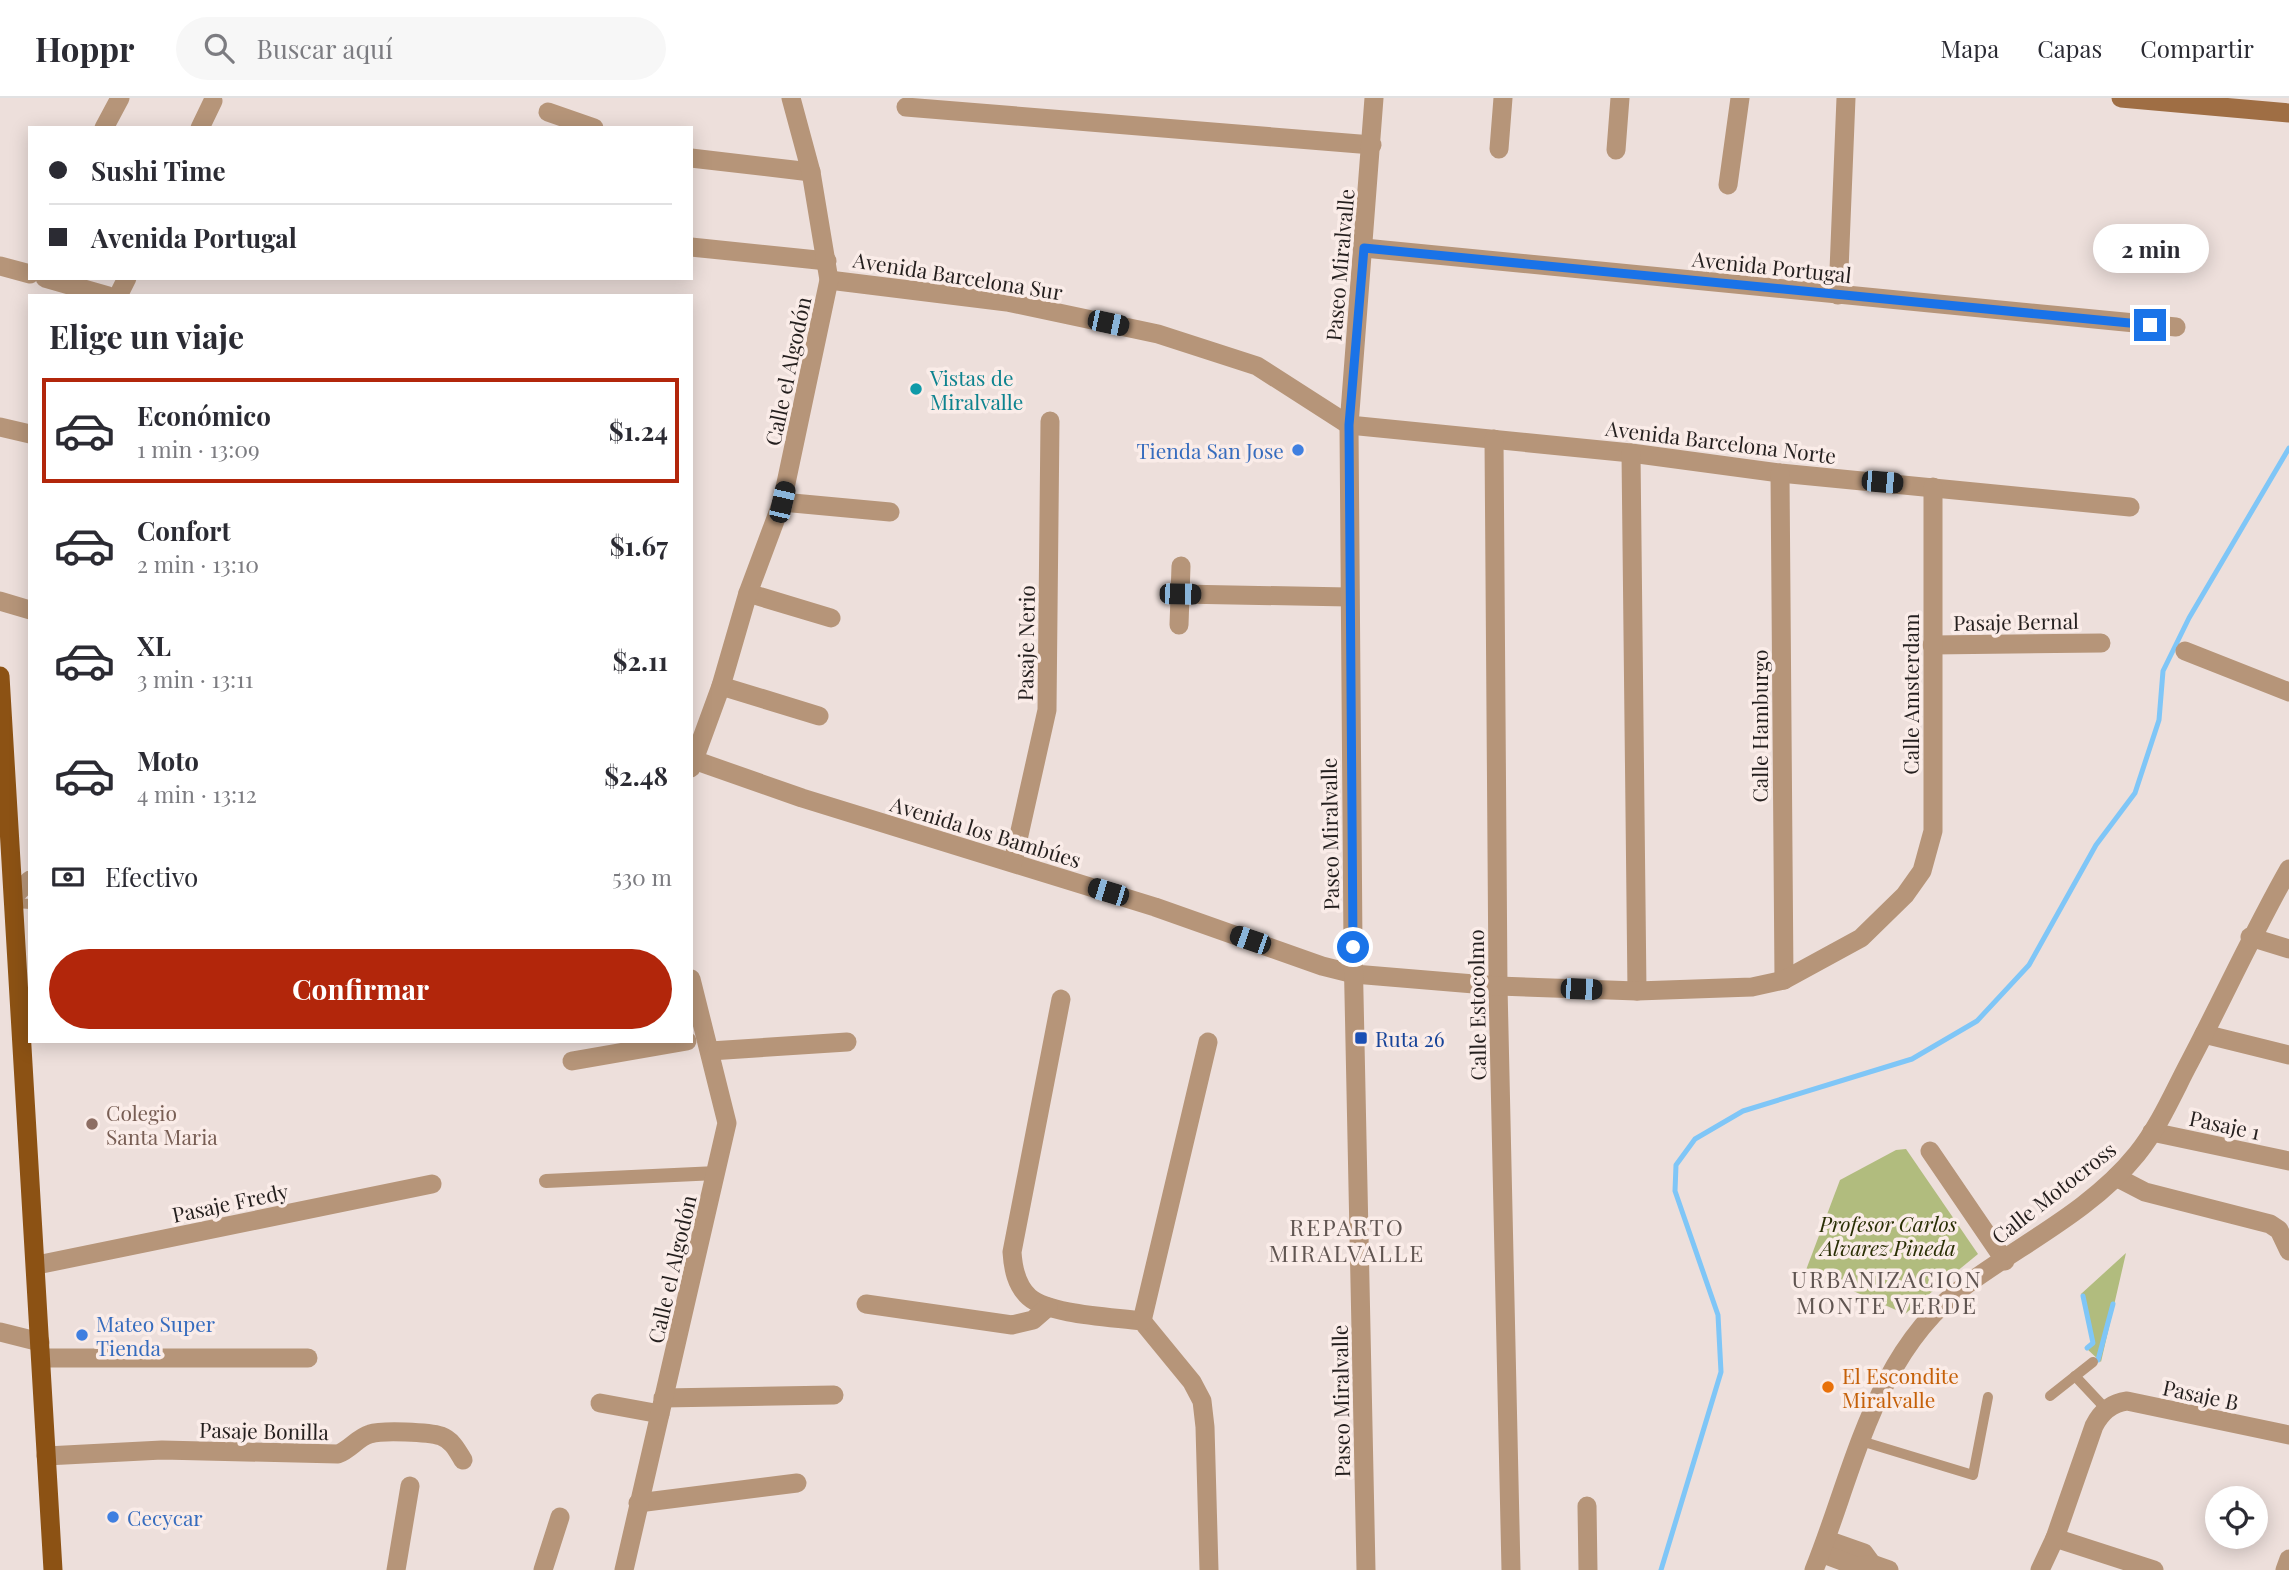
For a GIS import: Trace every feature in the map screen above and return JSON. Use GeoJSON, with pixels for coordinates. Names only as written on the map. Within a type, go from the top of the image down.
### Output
{"type":"FeatureCollection","features":[{"type":"Feature","properties":{"kind":"main road"},"geometry":{"type":"LineString","coordinates":[[2121,98],[2289,113]]}},
{"type":"Feature","properties":{"kind":"main road"},"geometry":{"type":"LineString","coordinates":[[0,676],[20,901],[40,1350],[53,1570]]}},
{"type":"Feature","properties":{"kind":"street"},"geometry":{"type":"LineString","coordinates":[[105,126],[120,98]]}},
{"type":"Feature","properties":{"kind":"street","name":"Calle el Algodón"},"geometry":{"type":"LineString","coordinates":[[693,759],[721,686],[748,593],[782,502],[828,270],[811,172],[790,98]]}},
{"type":"Feature","properties":{"kind":"street","name":"Paseo Miralvalle"},"geometry":{"type":"LineString","coordinates":[[1366,1570],[1354,974],[1349,425],[1374,98]]}},
{"type":"Feature","properties":{"kind":"street"},"geometry":{"type":"LineString","coordinates":[[1499,149],[1503,98]]}},
{"type":"Feature","properties":{"kind":"street"},"geometry":{"type":"LineString","coordinates":[[1616,150],[1620,98]]}},
{"type":"Feature","properties":{"kind":"street"},"geometry":{"type":"LineString","coordinates":[[1728,185],[1740,98]]}},
{"type":"Feature","properties":{"kind":"street"},"geometry":{"type":"LineString","coordinates":[[1838,295],[1846,98]]}},
{"type":"Feature","properties":{"kind":"street"},"geometry":{"type":"LineString","coordinates":[[201,126],[213,101]]}},
{"type":"Feature","properties":{"kind":"street"},"geometry":{"type":"LineString","coordinates":[[906,107],[1372,145]]}},
{"type":"Feature","properties":{"kind":"street"},"geometry":{"type":"LineString","coordinates":[[548,112],[588,126]]}},
{"type":"Feature","properties":{"kind":"street"},"geometry":{"type":"LineString","coordinates":[[693,158],[811,172]]}},
{"type":"Feature","properties":{"kind":"street","name":"Avenida Barcelona Sur"},"geometry":{"type":"LineString","coordinates":[[693,247],[1007,302],[1158,334],[1257,366],[1349,425]]}},
{"type":"Feature","properties":{"kind":"street","name":"Avenida Portugal"},"geometry":{"type":"LineString","coordinates":[[1364,248],[2176,327]]}},
{"type":"Feature","properties":{"kind":"street"},"geometry":{"type":"LineString","coordinates":[[0,265],[28,273]]}},
{"type":"Feature","properties":{"kind":"street"},"geometry":{"type":"LineString","coordinates":[[52,280],[101,294]]}},
{"type":"Feature","properties":{"kind":"street","name":"Pasaje Nerio"},"geometry":{"type":"LineString","coordinates":[[1013,862],[1047,710],[1050,421]]}},
{"type":"Feature","properties":{"kind":"street","name":"Avenida Barcelona Norte"},"geometry":{"type":"LineString","coordinates":[[1349,425],[2130,507]]}},
{"type":"Feature","properties":{"kind":"street"},"geometry":{"type":"LineString","coordinates":[[0,427],[28,434]]}},
{"type":"Feature","properties":{"kind":"street","name":"Calle Estocolmo"},"geometry":{"type":"LineString","coordinates":[[1494,439],[1498,986],[1511,1570]]}},
{"type":"Feature","properties":{"kind":"street"},"geometry":{"type":"LineString","coordinates":[[1631,453],[1637,991]]}},
{"type":"Feature","properties":{"kind":"street","name":"Calle Hamburgo"},"geometry":{"type":"LineString","coordinates":[[1780,472],[1784,980]]}},
{"type":"Feature","properties":{"kind":"street","name":"Calle Amsterdam"},"geometry":{"type":"LineString","coordinates":[[1905,895],[1922,871],[1933,831],[1933,487]]}},
{"type":"Feature","properties":{"kind":"street"},"geometry":{"type":"LineString","coordinates":[[782,502],[890,512]]}},
{"type":"Feature","properties":{"kind":"street"},"geometry":{"type":"LineString","coordinates":[[1179,625],[1181,566]]}},
{"type":"Feature","properties":{"kind":"street"},"geometry":{"type":"LineString","coordinates":[[748,593],[831,618]]}},
{"type":"Feature","properties":{"kind":"street"},"geometry":{"type":"LineString","coordinates":[[1180,594],[1349,597]]}},
{"type":"Feature","properties":{"kind":"street"},"geometry":{"type":"LineString","coordinates":[[0,601],[28,609]]}},
{"type":"Feature","properties":{"kind":"street","name":"Pasaje Bernal"},"geometry":{"type":"LineString","coordinates":[[1933,645],[2101,643]]}},
{"type":"Feature","properties":{"kind":"street"},"geometry":{"type":"LineString","coordinates":[[2185,651],[2289,692]]}},
{"type":"Feature","properties":{"kind":"street"},"geometry":{"type":"LineString","coordinates":[[721,686],[819,716]]}},
{"type":"Feature","properties":{"kind":"street","name":"Avenida los Bambúes"},"geometry":{"type":"LineString","coordinates":[[693,762],[1013,862],[1354,974],[1498,986],[1637,991],[1752,987],[1784,980],[1861,938],[1905,895]]}},
{"type":"Feature","properties":{"kind":"street","name":"Calle Motocross"},"geometry":{"type":"LineString","coordinates":[[1820,1554],[1884,1382],[1922,1327],[1965,1286],[2004,1261],[2116,1177],[2152,1132],[2204,1034],[2250,937],[2289,869]]}},
{"type":"Feature","properties":{"kind":"street"},"geometry":{"type":"LineString","coordinates":[[20,901],[28,884]]}},
{"type":"Feature","properties":{"kind":"street"},"geometry":{"type":"LineString","coordinates":[[2250,937],[2289,949]]}},
{"type":"Feature","properties":{"kind":"street","name":"Calle el Algodón"},"geometry":{"type":"LineString","coordinates":[[624,1570],[727,1123],[698,1043],[693,997]]}},
{"type":"Feature","properties":{"kind":"street"},"geometry":{"type":"LineString","coordinates":[[1061,999],[1012,1252],[1019,1284],[1030,1298],[1048,1307],[1143,1321],[1192,1382],[1202,1401],[1205,1427],[1209,1570]]}},
{"type":"Feature","properties":{"kind":"street"},"geometry":{"type":"LineString","coordinates":[[2204,1034],[2289,1055]]}},
{"type":"Feature","properties":{"kind":"street"},"geometry":{"type":"LineString","coordinates":[[572,1061],[698,1043],[847,1042]]}},
{"type":"Feature","properties":{"kind":"street"},"geometry":{"type":"LineString","coordinates":[[1143,1321],[1208,1042]]}},
{"type":"Feature","properties":{"kind":"street","name":"Pasaje 1"},"geometry":{"type":"LineString","coordinates":[[2152,1132],[2289,1161]]}},
{"type":"Feature","properties":{"kind":"street"},"geometry":{"type":"LineString","coordinates":[[1930,1151],[2004,1261]]}},
{"type":"Feature","properties":{"kind":"street"},"geometry":{"type":"LineString","coordinates":[[546,1181],[717,1173]]}},
{"type":"Feature","properties":{"kind":"street"},"geometry":{"type":"LineString","coordinates":[[2116,1177],[2145,1192],[2270,1224],[2279,1230],[2289,1251]]}},
{"type":"Feature","properties":{"kind":"street","name":"Pasaje Fredy"},"geometry":{"type":"LineString","coordinates":[[37,1265],[432,1184]]}},
{"type":"Feature","properties":{"kind":"street"},"geometry":{"type":"LineString","coordinates":[[866,1304],[1012,1325],[1033,1320],[1048,1307]]}},
{"type":"Feature","properties":{"kind":"street"},"geometry":{"type":"LineString","coordinates":[[0,1332],[40,1350],[307,1358]]}},
{"type":"Feature","properties":{"kind":"street"},"geometry":{"type":"LineString","coordinates":[[600,1403],[662,1406],[834,1395]]}},
{"type":"Feature","properties":{"kind":"street","name":"Pasaje B"},"geometry":{"type":"LineString","coordinates":[[2106,1409],[2127,1401],[2289,1435]]}},
{"type":"Feature","properties":{"kind":"street"},"geometry":{"type":"LineString","coordinates":[[2040,1570],[2094,1426],[2106,1409]]}},
{"type":"Feature","properties":{"kind":"street","name":"Pasaje Bonilla"},"geometry":{"type":"LineString","coordinates":[[46,1456],[162,1450],[338,1454],[349,1450],[368,1434],[377,1432],[441,1436],[453,1444],[463,1460]]}},
{"type":"Feature","properties":{"kind":"street"},"geometry":{"type":"LineString","coordinates":[[638,1503],[797,1483]]}},
{"type":"Feature","properties":{"kind":"street"},"geometry":{"type":"LineString","coordinates":[[396,1570],[410,1486]]}},
{"type":"Feature","properties":{"kind":"street"},"geometry":{"type":"LineString","coordinates":[[1587,1506],[1588,1570]]}},
{"type":"Feature","properties":{"kind":"street"},"geometry":{"type":"LineString","coordinates":[[543,1570],[560,1517]]}},
{"type":"Feature","properties":{"kind":"street"},"geometry":{"type":"LineString","coordinates":[[2054,1538],[2154,1570]]}},
{"type":"Feature","properties":{"kind":"street"},"geometry":{"type":"LineString","coordinates":[[1820,1554],[1858,1567],[1880,1567]]}},
{"type":"Feature","properties":{"kind":"street"},"geometry":{"type":"LineString","coordinates":[[2285,1570],[2289,1559]]}},
{"type":"Feature","properties":{"kind":"lane"},"geometry":{"type":"LineString","coordinates":[[2050,1396],[2093,1362]]}},
{"type":"Feature","properties":{"kind":"lane"},"geometry":{"type":"LineString","coordinates":[[2075,1376],[2106,1409]]}},
{"type":"Feature","properties":{"kind":"lane"},"geometry":{"type":"LineString","coordinates":[[1861,1441],[1973,1475],[1988,1397]]}},
{"type":"Feature","properties":{"kind":"green space","name":"Profesor Carlos Alvarez Pineda"},"geometry":{"type":"Polygon","coordinates":[[[1906,1149],[1978,1254],[1905,1314],[1806,1270],[1840,1180],[1896,1150],[1906,1149]]]}},
{"type":"Feature","properties":{"kind":"green space"},"geometry":{"type":"Polygon","coordinates":[[[2126,1253],[2101,1362],[2086,1348],[2092,1342],[2081,1294],[2126,1253]]]}},
{"type":"Feature","properties":{"kind":"waterway"},"geometry":{"type":"LineString","coordinates":[[1661,1570],[1721,1372],[1718,1315],[1675,1191],[1676,1165],[1695,1139],[1743,1111],[1912,1059],[1977,1021],[2029,965],[2096,845],[2135,793],[2159,720],[2163,671],[2189,618],[2289,448]]}},
{"type":"Feature","properties":{"kind":"waterway"},"geometry":{"type":"LineString","coordinates":[[2083,1296],[2093,1343],[2087,1348]]}},
{"type":"Feature","properties":{"kind":"waterway"},"geometry":{"type":"LineString","coordinates":[[2098,1360],[2113,1304]]}},
{"type":"Feature","properties":{"kind":"place","name":"Vistas de Miralvalle"},"geometry":{"type":"Point","coordinates":[916,389]}},
{"type":"Feature","properties":{"kind":"place","name":"Tienda San Jose"},"geometry":{"type":"Point","coordinates":[1298,450]}},
{"type":"Feature","properties":{"kind":"place","name":"Ruta 26"},"geometry":{"type":"Point","coordinates":[1361,1038]}},
{"type":"Feature","properties":{"kind":"place","name":"Colegio Santa Maria"},"geometry":{"type":"Point","coordinates":[92,1124]}},
{"type":"Feature","properties":{"kind":"place","name":"Mateo Super Tienda"},"geometry":{"type":"Point","coordinates":[82,1335]}},
{"type":"Feature","properties":{"kind":"place","name":"El Escondite Miralvalle"},"geometry":{"type":"Point","coordinates":[1828,1387]}},
{"type":"Feature","properties":{"kind":"place","name":"Cecycar"},"geometry":{"type":"Point","coordinates":[113,1517]}},
{"type":"Feature","properties":{"kind":"district","name":"REPARTO MIRALVALLE"},"geometry":{"type":"Point","coordinates":[1347,1239]}},
{"type":"Feature","properties":{"kind":"district","name":"URBANIZACION MONTE VERDE"},"geometry":{"type":"Point","coordinates":[1887,1291]}},
{"type":"Feature","properties":{"kind":"route"},"geometry":{"type":"LineString","coordinates":[[1353,947],[1349,425],[1364,248],[2150,325]]}}]}
